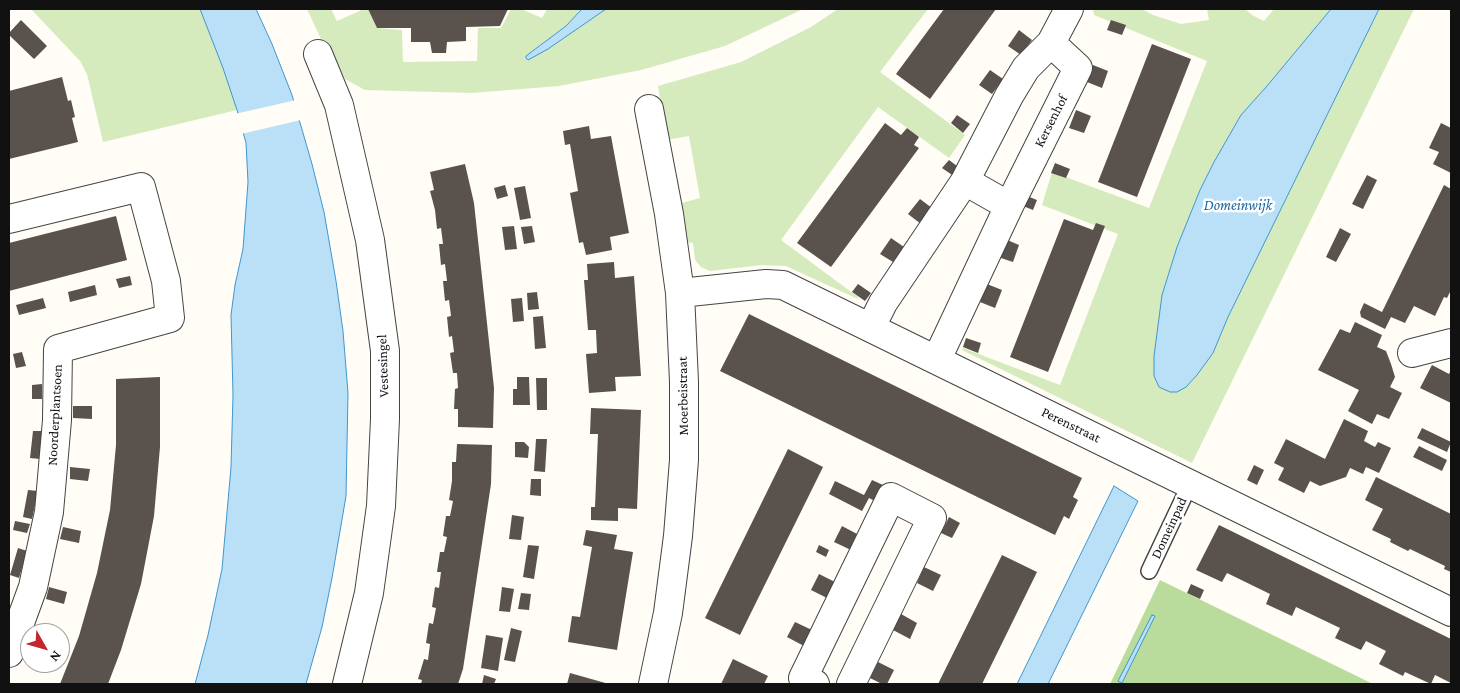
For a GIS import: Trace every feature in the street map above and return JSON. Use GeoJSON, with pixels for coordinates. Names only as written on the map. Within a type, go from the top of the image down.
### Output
{"type":"FeatureCollection","features":[{"type":"Feature","properties":{"kind":"street"},"geometry":{"type":"LineString","coordinates":[[871,327],[883,303],[965,181],[1021,75],[1052,43],[1069,9]]}},
{"type":"Feature","properties":{"kind":"street","name":"Kersenhof"},"geometry":{"type":"LineString","coordinates":[[936,359],[1078,68],[1052,43]]}},
{"type":"Feature","properties":{"kind":"street","name":"Vestesingel"},"geometry":{"type":"LineString","coordinates":[[318,54],[339,104],[370,240],[385,351],[385,419],[380,506],[369,593],[347,684]]}},
{"type":"Feature","properties":{"kind":"street","name":"Moerbeistraat"},"geometry":{"type":"LineString","coordinates":[[649,109],[669,214],[680,293],[684,382],[684,470],[678,536],[668,613],[653,684]]}},
{"type":"Feature","properties":{"kind":"street"},"geometry":{"type":"LineString","coordinates":[[965,181],[1009,206]]}},
{"type":"Feature","properties":{"kind":"street","name":"Noorderplantsoen"},"geometry":{"type":"LineString","coordinates":[[9,219],[141,187],[166,281],[170,318],[58,348],[57,420],[49,512],[33,587],[9,653]]}},
{"type":"Feature","properties":{"kind":"street","name":"Perenstraat"},"geometry":{"type":"LineString","coordinates":[[680,293],[766,284],[783,285],[1451,612]]}},
{"type":"Feature","properties":{"kind":"street"},"geometry":{"type":"LineString","coordinates":[[1412,353],[1451,342]]}},
{"type":"Feature","properties":{"kind":"street"},"geometry":{"type":"LineString","coordinates":[[815,684],[803,678],[891,497],[932,518],[851,684]]}},
{"type":"Feature","properties":{"kind":"lane","name":"Domeinpad"},"geometry":{"type":"LineString","coordinates":[[1149,571],[1190,484]]}},
{"type":"Feature","properties":{"kind":"green space"},"geometry":{"type":"Polygon","coordinates":[[[31,9],[200,9],[237,110],[103,142],[87,74],[80,61],[31,9]]]}},
{"type":"Feature","properties":{"kind":"green space"},"geometry":{"type":"Polygon","coordinates":[[[307,9],[331,9],[337,21],[368,9],[377,28],[402,30],[403,62],[477,61],[478,28],[501,28],[511,9],[521,9],[542,18],[547,9],[582,9],[566,26],[535,49],[565,37],[606,9],[803,9],[725,46],[641,70],[559,86],[472,93],[365,90],[345,79],[332,54],[327,52],[307,9]]]}},
{"type":"Feature","properties":{"kind":"green space"},"geometry":{"type":"Polygon","coordinates":[[[838,9],[928,9],[880,72],[965,135],[949,158],[878,107],[781,240],[858,297],[858,299],[786,266],[762,265],[710,271],[701,267],[695,260],[693,243],[684,242],[678,204],[700,198],[689,136],[666,140],[658,86],[741,62],[811,27],[838,9]]]}},
{"type":"Feature","properties":{"kind":"green space"},"geometry":{"type":"Polygon","coordinates":[[[1093,9],[1142,9],[1153,15],[1181,24],[1209,20],[1207,9],[1245,9],[1264,21],[1274,9],[1331,9],[1241,115],[1200,190],[1177,247],[1162,295],[1186,387],[1213,353],[1228,317],[1379,9],[1414,9],[1192,463],[962,350],[963,348],[1060,385],[1118,234],[1042,205],[1052,172],[1149,208],[1207,61],[1094,15],[1093,9]]]}},
{"type":"Feature","properties":{"kind":"green space"},"geometry":{"type":"Polygon","coordinates":[[[1160,580],[1373,684],[1110,684],[1160,580]]]}},
{"type":"Feature","properties":{"kind":"water"},"geometry":{"type":"Polygon","coordinates":[[[200,9],[256,9],[292,95],[324,212],[336,281],[343,331],[348,393],[346,496],[322,627],[306,684],[195,684],[222,569],[231,467],[233,395],[231,315],[243,249],[248,182],[246,143],[237,110],[200,9]]]}},
{"type":"Feature","properties":{"kind":"water"},"geometry":{"type":"Polygon","coordinates":[[[582,9],[606,9],[548,49],[528,60],[526,58],[526,56],[566,26],[582,9]]]}},
{"type":"Feature","properties":{"kind":"water","name":"Domeinwijk"},"geometry":{"type":"Polygon","coordinates":[[[1331,9],[1379,9],[1228,317],[1213,353],[1186,387],[1177,392],[1170,392],[1159,387],[1154,376],[1154,356],[1162,295],[1177,247],[1200,190],[1241,115],[1331,9]]]}},
{"type":"Feature","properties":{"kind":"water"},"geometry":{"type":"Polygon","coordinates":[[[1114,486],[1138,501],[1048,684],[1017,684],[1114,486]]]}},
{"type":"Feature","properties":{"kind":"water"},"geometry":{"type":"Polygon","coordinates":[[[1152,615],[1155,616],[1122,683],[1118,681],[1152,615]]]}},
{"type":"Feature","properties":{"kind":"pier"},"geometry":{"type":"Polygon","coordinates":[[[296,100],[301,120],[241,134],[235,114],[296,100]]]}},
{"type":"Feature","properties":{"kind":"building"},"geometry":{"type":"Polygon","coordinates":[[[368,9],[508,9],[500,26],[466,27],[466,41],[447,42],[446,53],[432,53],[430,42],[411,42],[411,28],[377,28],[368,9]]]}},
{"type":"Feature","properties":{"kind":"building"},"geometry":{"type":"Polygon","coordinates":[[[944,9],[996,9],[930,99],[896,74],[944,9]]]}},
{"type":"Feature","properties":{"kind":"building"},"geometry":{"type":"Polygon","coordinates":[[[21,20],[47,46],[34,59],[9,35],[21,20]]]}},
{"type":"Feature","properties":{"kind":"building"},"geometry":{"type":"Polygon","coordinates":[[[1111,20],[1126,25],[1122,35],[1107,30],[1111,20]]]}},
{"type":"Feature","properties":{"kind":"building"},"geometry":{"type":"Polygon","coordinates":[[[1019,30],[1032,40],[1021,55],[1008,46],[1019,30]]]}},
{"type":"Feature","properties":{"kind":"building"},"geometry":{"type":"Polygon","coordinates":[[[1152,44],[1191,59],[1137,197],[1098,182],[1152,44]]]}},
{"type":"Feature","properties":{"kind":"building"},"geometry":{"type":"Polygon","coordinates":[[[1093,65],[1108,71],[1102,88],[1087,82],[1093,65]]]}},
{"type":"Feature","properties":{"kind":"building"},"geometry":{"type":"Polygon","coordinates":[[[990,70],[1003,79],[992,94],[979,85],[990,70]]]}},
{"type":"Feature","properties":{"kind":"building"},"geometry":{"type":"Polygon","coordinates":[[[62,77],[68,101],[71,100],[75,117],[72,118],[78,142],[9,159],[9,91],[62,77]]]}},
{"type":"Feature","properties":{"kind":"building"},"geometry":{"type":"Polygon","coordinates":[[[1076,110],[1091,116],[1084,133],[1069,128],[1076,110]]]}},
{"type":"Feature","properties":{"kind":"building"},"geometry":{"type":"Polygon","coordinates":[[[957,115],[970,124],[963,133],[951,123],[957,115]]]}},
{"type":"Feature","properties":{"kind":"building"},"geometry":{"type":"Polygon","coordinates":[[[885,123],[901,135],[907,128],[919,137],[914,145],[919,148],[831,267],[797,243],[885,123]]]}},
{"type":"Feature","properties":{"kind":"building"},"geometry":{"type":"Polygon","coordinates":[[[1441,123],[1451,128],[1451,173],[1433,164],[1439,152],[1429,148],[1441,123]]]}},
{"type":"Feature","properties":{"kind":"building"},"geometry":{"type":"Polygon","coordinates":[[[589,126],[591,139],[611,136],[629,233],[610,237],[612,250],[586,255],[583,242],[579,243],[570,193],[578,191],[570,144],[565,145],[563,131],[589,126]]]}},
{"type":"Feature","properties":{"kind":"building"},"geometry":{"type":"Polygon","coordinates":[[[949,160],[961,169],[955,177],[942,168],[949,160]]]}},
{"type":"Feature","properties":{"kind":"building"},"geometry":{"type":"Polygon","coordinates":[[[1055,163],[1070,169],[1066,178],[1051,173],[1055,163]]]}},
{"type":"Feature","properties":{"kind":"building"},"geometry":{"type":"Polygon","coordinates":[[[465,164],[474,203],[494,388],[493,428],[458,427],[458,409],[454,409],[455,389],[458,388],[457,373],[453,373],[450,353],[454,352],[452,336],[449,337],[447,317],[451,316],[449,300],[445,301],[443,281],[447,281],[445,264],[441,265],[439,244],[443,244],[441,228],[437,229],[430,191],[434,190],[430,172],[465,164]]]}},
{"type":"Feature","properties":{"kind":"building"},"geometry":{"type":"Polygon","coordinates":[[[1367,175],[1377,180],[1363,209],[1352,204],[1367,175]]]}},
{"type":"Feature","properties":{"kind":"building"},"geometry":{"type":"Polygon","coordinates":[[[505,185],[508,196],[497,199],[494,188],[505,185]]]}},
{"type":"Feature","properties":{"kind":"building"},"geometry":{"type":"Polygon","coordinates":[[[1444,185],[1451,189],[1451,290],[1447,298],[1444,297],[1435,316],[1414,306],[1405,323],[1391,317],[1385,329],[1361,317],[1360,312],[1364,303],[1382,312],[1444,185]]]}},
{"type":"Feature","properties":{"kind":"building"},"geometry":{"type":"Polygon","coordinates":[[[525,186],[531,218],[520,220],[514,188],[525,186]]]}},
{"type":"Feature","properties":{"kind":"building"},"geometry":{"type":"Polygon","coordinates":[[[1022,194],[1037,200],[1033,210],[1018,204],[1022,194]]]}},
{"type":"Feature","properties":{"kind":"building"},"geometry":{"type":"Polygon","coordinates":[[[920,199],[932,208],[921,224],[908,214],[920,199]]]}},
{"type":"Feature","properties":{"kind":"building"},"geometry":{"type":"Polygon","coordinates":[[[116,216],[127,260],[9,291],[9,243],[116,216]]]}},
{"type":"Feature","properties":{"kind":"building"},"geometry":{"type":"Polygon","coordinates":[[[1064,219],[1093,230],[1096,223],[1105,226],[1048,372],[1010,357],[1064,219]]]}},
{"type":"Feature","properties":{"kind":"building"},"geometry":{"type":"Polygon","coordinates":[[[514,226],[517,249],[505,250],[502,227],[514,226]]]}},
{"type":"Feature","properties":{"kind":"building"},"geometry":{"type":"Polygon","coordinates":[[[532,226],[535,242],[524,244],[521,227],[532,226]]]}},
{"type":"Feature","properties":{"kind":"building"},"geometry":{"type":"Polygon","coordinates":[[[1340,228],[1351,234],[1336,262],[1326,257],[1340,228]]]}},
{"type":"Feature","properties":{"kind":"building"},"geometry":{"type":"Polygon","coordinates":[[[891,238],[904,247],[893,262],[880,254],[891,238]]]}},
{"type":"Feature","properties":{"kind":"building"},"geometry":{"type":"Polygon","coordinates":[[[1005,239],[1019,245],[1013,262],[998,257],[1005,239]]]}},
{"type":"Feature","properties":{"kind":"building"},"geometry":{"type":"Polygon","coordinates":[[[614,262],[615,278],[634,276],[641,376],[615,377],[616,391],[589,393],[586,354],[597,353],[596,330],[588,330],[584,280],[588,280],[587,264],[614,262]]]}},
{"type":"Feature","properties":{"kind":"building"},"geometry":{"type":"Polygon","coordinates":[[[130,276],[132,285],[119,288],[116,279],[130,276]]]}},
{"type":"Feature","properties":{"kind":"building"},"geometry":{"type":"Polygon","coordinates":[[[858,284],[871,293],[865,301],[852,292],[858,284]]]}},
{"type":"Feature","properties":{"kind":"building"},"geometry":{"type":"Polygon","coordinates":[[[987,284],[1002,290],[995,308],[980,302],[987,284]]]}},
{"type":"Feature","properties":{"kind":"building"},"geometry":{"type":"Polygon","coordinates":[[[95,285],[97,295],[70,302],[68,292],[95,285]]]}},
{"type":"Feature","properties":{"kind":"building"},"geometry":{"type":"Polygon","coordinates":[[[537,292],[539,309],[528,310],[527,293],[537,292]]]}},
{"type":"Feature","properties":{"kind":"building"},"geometry":{"type":"Polygon","coordinates":[[[43,298],[46,308],[19,315],[16,305],[43,298]]]}},
{"type":"Feature","properties":{"kind":"building"},"geometry":{"type":"Polygon","coordinates":[[[522,298],[524,321],[513,322],[511,299],[522,298]]]}},
{"type":"Feature","properties":{"kind":"building"},"geometry":{"type":"Polygon","coordinates":[[[749,314],[1082,478],[1073,497],[1078,500],[1069,519],[1064,516],[1055,535],[720,371],[749,314]]]}},
{"type":"Feature","properties":{"kind":"building"},"geometry":{"type":"Polygon","coordinates":[[[543,316],[546,348],[535,349],[533,317],[543,316]]]}},
{"type":"Feature","properties":{"kind":"building"},"geometry":{"type":"Polygon","coordinates":[[[1355,322],[1382,335],[1377,347],[1386,351],[1391,364],[1395,377],[1390,387],[1402,393],[1389,419],[1377,414],[1372,424],[1348,411],[1359,390],[1318,370],[1340,329],[1350,333],[1355,322]]]}},
{"type":"Feature","properties":{"kind":"building"},"geometry":{"type":"Polygon","coordinates":[[[966,338],[981,343],[978,353],[963,347],[966,338]]]}},
{"type":"Feature","properties":{"kind":"building"},"geometry":{"type":"Polygon","coordinates":[[[22,352],[26,366],[16,368],[13,354],[22,352]]]}},
{"type":"Feature","properties":{"kind":"building"},"geometry":{"type":"Polygon","coordinates":[[[1432,365],[1449,374],[1451,370],[1451,403],[1420,388],[1432,365]]]}},
{"type":"Feature","properties":{"kind":"building"},"geometry":{"type":"Polygon","coordinates":[[[160,377],[160,447],[154,516],[141,584],[121,650],[108,684],[60,684],[64,673],[70,673],[70,659],[79,636],[97,573],[110,510],[116,445],[116,379],[160,377]]]}},
{"type":"Feature","properties":{"kind":"building"},"geometry":{"type":"Polygon","coordinates":[[[517,377],[529,377],[530,405],[513,405],[513,389],[517,389],[517,377]]]}},
{"type":"Feature","properties":{"kind":"building"},"geometry":{"type":"Polygon","coordinates":[[[536,378],[547,378],[547,410],[537,410],[536,378]]]}},
{"type":"Feature","properties":{"kind":"building"},"geometry":{"type":"Polygon","coordinates":[[[42,384],[42,399],[32,399],[32,385],[42,384]]]}},
{"type":"Feature","properties":{"kind":"building"},"geometry":{"type":"Polygon","coordinates":[[[73,406],[92,406],[92,419],[73,418],[73,406]]]}},
{"type":"Feature","properties":{"kind":"building"},"geometry":{"type":"Polygon","coordinates":[[[591,408],[641,410],[637,509],[618,508],[618,521],[591,520],[591,507],[595,507],[598,434],[590,434],[591,408]]]}},
{"type":"Feature","properties":{"kind":"building"},"geometry":{"type":"Polygon","coordinates":[[[1344,419],[1368,431],[1364,441],[1375,447],[1378,442],[1391,448],[1379,473],[1366,467],[1363,474],[1350,468],[1346,477],[1320,486],[1310,481],[1304,493],[1278,480],[1284,468],[1274,463],[1286,439],[1325,459],[1344,419]]]}},
{"type":"Feature","properties":{"kind":"building"},"geometry":{"type":"Polygon","coordinates":[[[1422,428],[1451,442],[1447,452],[1417,438],[1422,428]]]}},
{"type":"Feature","properties":{"kind":"building"},"geometry":{"type":"Polygon","coordinates":[[[33,431],[42,431],[40,459],[30,458],[33,431]]]}},
{"type":"Feature","properties":{"kind":"building"},"geometry":{"type":"Polygon","coordinates":[[[536,439],[547,439],[545,472],[534,471],[536,439]]]}},
{"type":"Feature","properties":{"kind":"building"},"geometry":{"type":"Polygon","coordinates":[[[515,442],[524,442],[529,447],[528,458],[515,457],[515,442]]]}},
{"type":"Feature","properties":{"kind":"building"},"geometry":{"type":"Polygon","coordinates":[[[457,444],[492,445],[491,484],[463,669],[458,684],[421,684],[422,680],[418,679],[424,659],[428,660],[430,644],[426,643],[429,623],[433,624],[436,608],[432,607],[435,587],[439,588],[441,572],[437,572],[440,552],[444,552],[447,537],[443,536],[446,516],[450,516],[453,501],[449,500],[452,462],[456,462],[457,444]]]}},
{"type":"Feature","properties":{"kind":"building"},"geometry":{"type":"Polygon","coordinates":[[[1419,446],[1447,460],[1442,471],[1413,457],[1419,446]]]}},
{"type":"Feature","properties":{"kind":"building"},"geometry":{"type":"Polygon","coordinates":[[[788,449],[823,467],[740,635],[705,618],[788,449]]]}},
{"type":"Feature","properties":{"kind":"building"},"geometry":{"type":"Polygon","coordinates":[[[1254,465],[1264,470],[1257,485],[1247,480],[1254,465]]]}},
{"type":"Feature","properties":{"kind":"building"},"geometry":{"type":"Polygon","coordinates":[[[70,467],[90,469],[88,481],[70,479],[70,467]]]}},
{"type":"Feature","properties":{"kind":"building"},"geometry":{"type":"Polygon","coordinates":[[[1376,477],[1451,514],[1451,572],[1444,569],[1445,566],[1410,549],[1408,551],[1390,542],[1391,539],[1372,530],[1383,509],[1365,500],[1376,477]]]}},
{"type":"Feature","properties":{"kind":"building"},"geometry":{"type":"Polygon","coordinates":[[[531,479],[541,479],[541,496],[530,495],[531,479]]]}},
{"type":"Feature","properties":{"kind":"building"},"geometry":{"type":"Polygon","coordinates":[[[872,480],[883,485],[875,501],[869,498],[862,511],[829,494],[835,481],[864,495],[872,480]]]}},
{"type":"Feature","properties":{"kind":"building"},"geometry":{"type":"Polygon","coordinates":[[[28,490],[38,491],[32,519],[23,517],[28,490]]]}},
{"type":"Feature","properties":{"kind":"building"},"geometry":{"type":"Polygon","coordinates":[[[512,515],[524,517],[521,540],[509,539],[512,515]]]}},
{"type":"Feature","properties":{"kind":"building"},"geometry":{"type":"Polygon","coordinates":[[[949,517],[960,523],[952,538],[941,533],[949,517]]]}},
{"type":"Feature","properties":{"kind":"building"},"geometry":{"type":"Polygon","coordinates":[[[15,521],[30,524],[27,533],[13,530],[15,521]]]}},
{"type":"Feature","properties":{"kind":"building"},"geometry":{"type":"Polygon","coordinates":[[[1219,525],[1451,639],[1451,683],[1435,675],[1431,684],[1405,672],[1403,676],[1379,664],[1386,651],[1366,641],[1361,650],[1335,638],[1340,628],[1296,607],[1292,616],[1266,604],[1270,594],[1227,573],[1222,582],[1196,570],[1219,525]]]}},
{"type":"Feature","properties":{"kind":"building"},"geometry":{"type":"Polygon","coordinates":[[[842,526],[859,535],[851,550],[834,542],[842,526]]]}},
{"type":"Feature","properties":{"kind":"building"},"geometry":{"type":"Polygon","coordinates":[[[63,527],[81,531],[79,543],[60,539],[63,527]]]}},
{"type":"Feature","properties":{"kind":"building"},"geometry":{"type":"Polygon","coordinates":[[[586,530],[617,535],[614,549],[633,552],[617,650],[568,642],[572,616],[580,617],[592,547],[583,545],[586,530]]]}},
{"type":"Feature","properties":{"kind":"building"},"geometry":{"type":"Polygon","coordinates":[[[528,545],[539,546],[534,579],[523,577],[528,545]]]}},
{"type":"Feature","properties":{"kind":"building"},"geometry":{"type":"Polygon","coordinates":[[[819,545],[829,550],[826,557],[816,552],[819,545]]]}},
{"type":"Feature","properties":{"kind":"building"},"geometry":{"type":"Polygon","coordinates":[[[18,548],[27,551],[19,578],[10,575],[18,548]]]}},
{"type":"Feature","properties":{"kind":"building"},"geometry":{"type":"Polygon","coordinates":[[[1002,555],[1037,572],[982,684],[938,684],[1002,555]]]}},
{"type":"Feature","properties":{"kind":"building"},"geometry":{"type":"Polygon","coordinates":[[[924,567],[941,575],[933,591],[917,583],[924,567]]]}},
{"type":"Feature","properties":{"kind":"building"},"geometry":{"type":"Polygon","coordinates":[[[819,574],[835,582],[827,598],[811,590],[819,574]]]}},
{"type":"Feature","properties":{"kind":"building"},"geometry":{"type":"Polygon","coordinates":[[[1191,584],[1204,590],[1200,599],[1187,593],[1191,584]]]}},
{"type":"Feature","properties":{"kind":"building"},"geometry":{"type":"Polygon","coordinates":[[[49,587],[67,592],[64,604],[46,599],[49,587]]]}},
{"type":"Feature","properties":{"kind":"building"},"geometry":{"type":"Polygon","coordinates":[[[502,587],[514,589],[510,612],[499,611],[502,587]]]}},
{"type":"Feature","properties":{"kind":"building"},"geometry":{"type":"Polygon","coordinates":[[[521,593],[531,594],[529,610],[518,609],[521,593]]]}},
{"type":"Feature","properties":{"kind":"building"},"geometry":{"type":"Polygon","coordinates":[[[901,614],[917,623],[910,639],[893,630],[901,614]]]}},
{"type":"Feature","properties":{"kind":"building"},"geometry":{"type":"Polygon","coordinates":[[[795,622],[812,630],[804,646],[787,637],[795,622]]]}},
{"type":"Feature","properties":{"kind":"building"},"geometry":{"type":"Polygon","coordinates":[[[511,628],[522,631],[515,662],[504,660],[511,628]]]}},
{"type":"Feature","properties":{"kind":"building"},"geometry":{"type":"Polygon","coordinates":[[[486,635],[503,638],[498,671],[481,668],[486,635]]]}},
{"type":"Feature","properties":{"kind":"building"},"geometry":{"type":"Polygon","coordinates":[[[733,659],[768,676],[764,684],[721,684],[733,659]]]}},
{"type":"Feature","properties":{"kind":"building"},"geometry":{"type":"Polygon","coordinates":[[[878,662],[894,670],[887,684],[882,684],[870,678],[878,662]]]}},
{"type":"Feature","properties":{"kind":"building"},"geometry":{"type":"Polygon","coordinates":[[[570,673],[609,684],[567,684],[570,673]]]}},
{"type":"Feature","properties":{"kind":"building"},"geometry":{"type":"Polygon","coordinates":[[[484,675],[496,679],[494,684],[482,684],[484,675]]]}}]}
